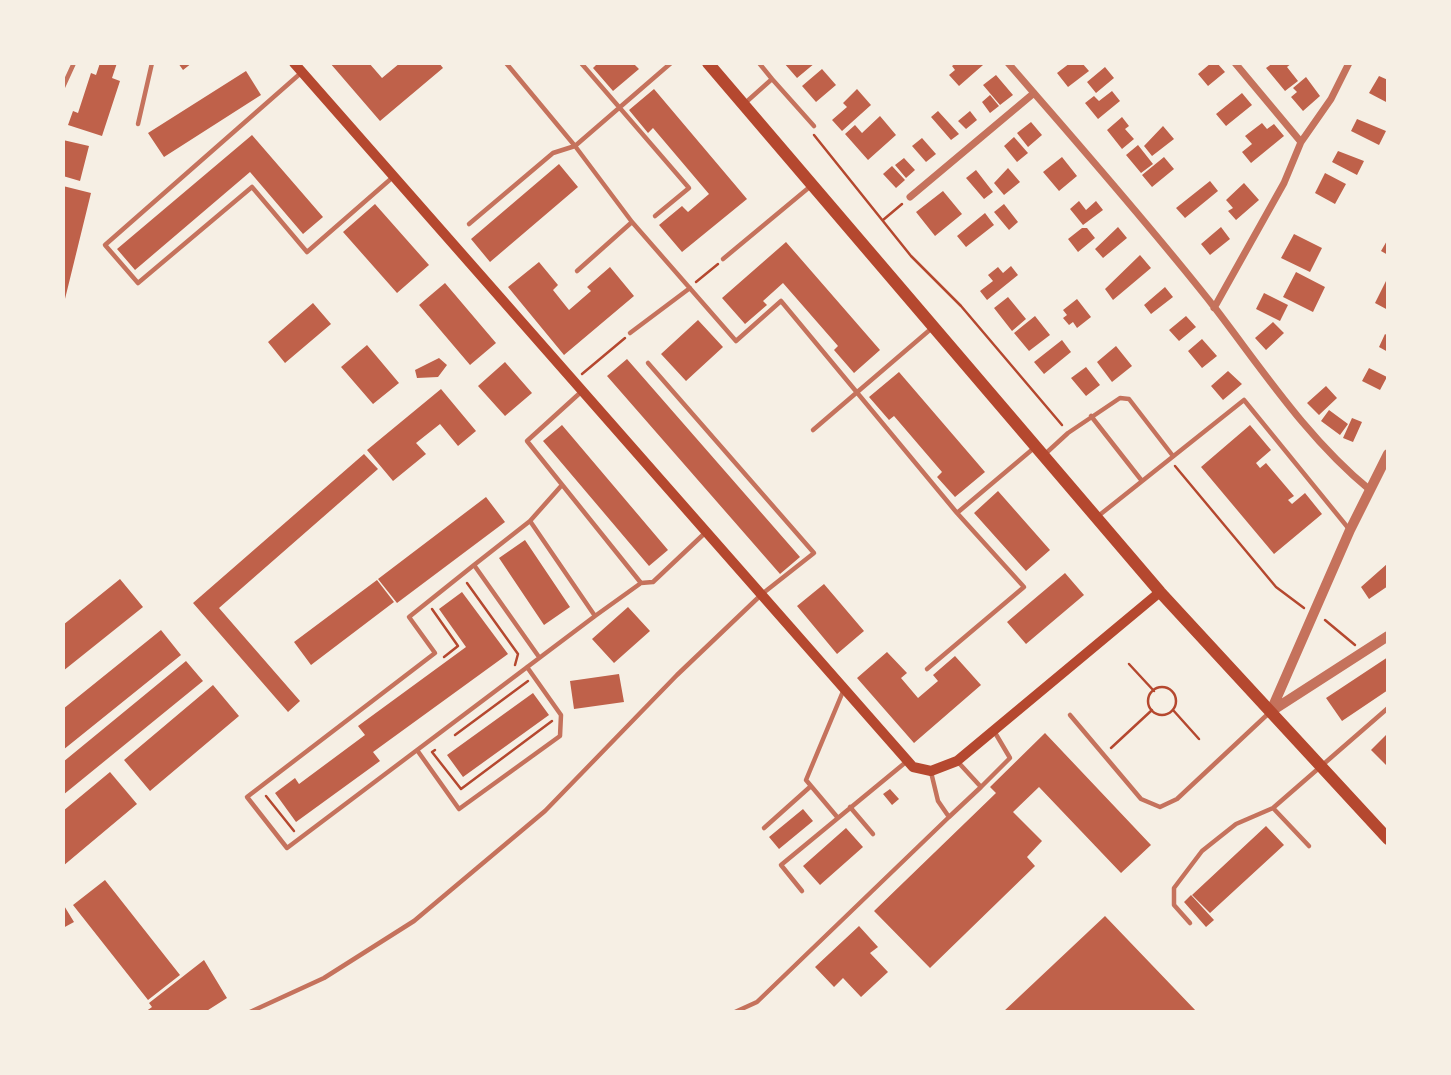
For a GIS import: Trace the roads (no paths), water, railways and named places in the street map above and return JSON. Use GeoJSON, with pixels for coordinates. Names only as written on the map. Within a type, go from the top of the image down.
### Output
{"type":"FeatureCollection","features":[{"type":"Feature","properties":{"kind":"main road"},"geometry":{"type":"LineString","coordinates":[[708,63],[1160,592],[1388,839]]}},
{"type":"Feature","properties":{"kind":"main road"},"geometry":{"type":"LineString","coordinates":[[298,67],[907,761],[922,771],[931,771],[957,761],[1160,592]]}},
{"type":"Feature","properties":{"kind":"street"},"geometry":{"type":"LineString","coordinates":[[1008,63],[1214,308],[1299,420],[1335,461],[1370,490]]}},
{"type":"Feature","properties":{"kind":"street"},"geometry":{"type":"LineString","coordinates":[[1235,63],[1301,142]]}},
{"type":"Feature","properties":{"kind":"street"},"geometry":{"type":"LineString","coordinates":[[1214,308],[1284,183],[1301,142],[1331,99],[1349,63]]}},
{"type":"Feature","properties":{"kind":"street"},"geometry":{"type":"LineString","coordinates":[[910,197],[1034,93]]}},
{"type":"Feature","properties":{"kind":"street"},"geometry":{"type":"LineString","coordinates":[[1270,713],[1350,530],[1388,454]]}},
{"type":"Feature","properties":{"kind":"street"},"geometry":{"type":"LineString","coordinates":[[1270,713],[1388,636]]}},
{"type":"Feature","properties":{"kind":"lane"},"geometry":{"type":"LineString","coordinates":[[63,87],[74,63]]}},
{"type":"Feature","properties":{"kind":"lane"},"geometry":{"type":"LineString","coordinates":[[138,124],[152,63]]}},
{"type":"Feature","properties":{"kind":"lane"},"geometry":{"type":"LineString","coordinates":[[506,63],[575,146],[632,222],[736,341],[781,300],[957,513],[1024,587],[927,669]]}},
{"type":"Feature","properties":{"kind":"lane"},"geometry":{"type":"LineString","coordinates":[[512,69],[519,63]]}},
{"type":"Feature","properties":{"kind":"lane"},"geometry":{"type":"LineString","coordinates":[[581,63],[689,188],[655,216]]}},
{"type":"Feature","properties":{"kind":"lane"},"geometry":{"type":"LineString","coordinates":[[469,224],[553,153],[575,146],[671,63]]}},
{"type":"Feature","properties":{"kind":"lane"},"geometry":{"type":"LineString","coordinates":[[759,63],[814,126]]}},
{"type":"Feature","properties":{"kind":"lane"},"geometry":{"type":"LineString","coordinates":[[298,67],[105,245],[138,283],[251,187],[307,252],[393,176]]}},
{"type":"Feature","properties":{"kind":"lane"},"geometry":{"type":"LineString","coordinates":[[744,105],[772,79]]}},
{"type":"Feature","properties":{"kind":"lane"},"geometry":{"type":"LineString","coordinates":[[723,259],[812,185]]}},
{"type":"Feature","properties":{"kind":"lane"},"geometry":{"type":"LineString","coordinates":[[577,271],[632,222]]}},
{"type":"Feature","properties":{"kind":"lane"},"geometry":{"type":"LineString","coordinates":[[630,333],[690,288]]}},
{"type":"Feature","properties":{"kind":"lane"},"geometry":{"type":"LineString","coordinates":[[813,430],[856,390],[933,327]]}},
{"type":"Feature","properties":{"kind":"lane"},"geometry":{"type":"LineString","coordinates":[[250,1012],[324,978],[414,921],[545,811],[677,674],[762,594],[814,552],[648,363]]}},
{"type":"Feature","properties":{"kind":"lane"},"geometry":{"type":"LineString","coordinates":[[582,392],[527,441],[641,583]]}},
{"type":"Feature","properties":{"kind":"lane"},"geometry":{"type":"LineString","coordinates":[[957,513],[1039,451],[1113,400],[1129,399],[1174,456]]}},
{"type":"Feature","properties":{"kind":"lane"},"geometry":{"type":"LineString","coordinates":[[1097,517],[1244,400],[1350,530]]}},
{"type":"Feature","properties":{"kind":"lane"},"geometry":{"type":"LineString","coordinates":[[1091,416],[1142,481]]}},
{"type":"Feature","properties":{"kind":"lane"},"geometry":{"type":"LineString","coordinates":[[562,485],[530,521],[409,617],[435,653],[247,797],[287,848],[595,615],[641,583],[653,582],[706,532]]}},
{"type":"Feature","properties":{"kind":"lane"},"geometry":{"type":"LineString","coordinates":[[530,521],[595,615]]}},
{"type":"Feature","properties":{"kind":"lane"},"geometry":{"type":"LineString","coordinates":[[474,565],[539,657]]}},
{"type":"Feature","properties":{"kind":"lane"},"geometry":{"type":"LineString","coordinates":[[417,750],[459,809],[560,736],[561,715],[527,667]]}},
{"type":"Feature","properties":{"kind":"lane"},"geometry":{"type":"LineString","coordinates":[[838,818],[806,780],[844,688]]}},
{"type":"Feature","properties":{"kind":"lane"},"geometry":{"type":"LineString","coordinates":[[1190,923],[1174,905],[1174,888],[1182,873],[1202,851],[1236,824],[1273,808],[1388,708]]}},
{"type":"Feature","properties":{"kind":"lane"},"geometry":{"type":"LineString","coordinates":[[1070,715],[1141,799],[1160,807],[1177,799],[1270,713]]}},
{"type":"Feature","properties":{"kind":"lane"},"geometry":{"type":"LineString","coordinates":[[735,1012],[757,1002],[1010,758],[995,731]]}},
{"type":"Feature","properties":{"kind":"lane"},"geometry":{"type":"LineString","coordinates":[[802,891],[781,866],[907,761]]}},
{"type":"Feature","properties":{"kind":"lane"},"geometry":{"type":"LineString","coordinates":[[957,761],[981,787]]}},
{"type":"Feature","properties":{"kind":"lane"},"geometry":{"type":"LineString","coordinates":[[931,771],[938,801],[949,817]]}},
{"type":"Feature","properties":{"kind":"lane"},"geometry":{"type":"LineString","coordinates":[[764,828],[811,786]]}},
{"type":"Feature","properties":{"kind":"lane"},"geometry":{"type":"LineString","coordinates":[[850,807],[873,834]]}},
{"type":"Feature","properties":{"kind":"lane"},"geometry":{"type":"LineString","coordinates":[[1273,808],[1309,846]]}}]}
